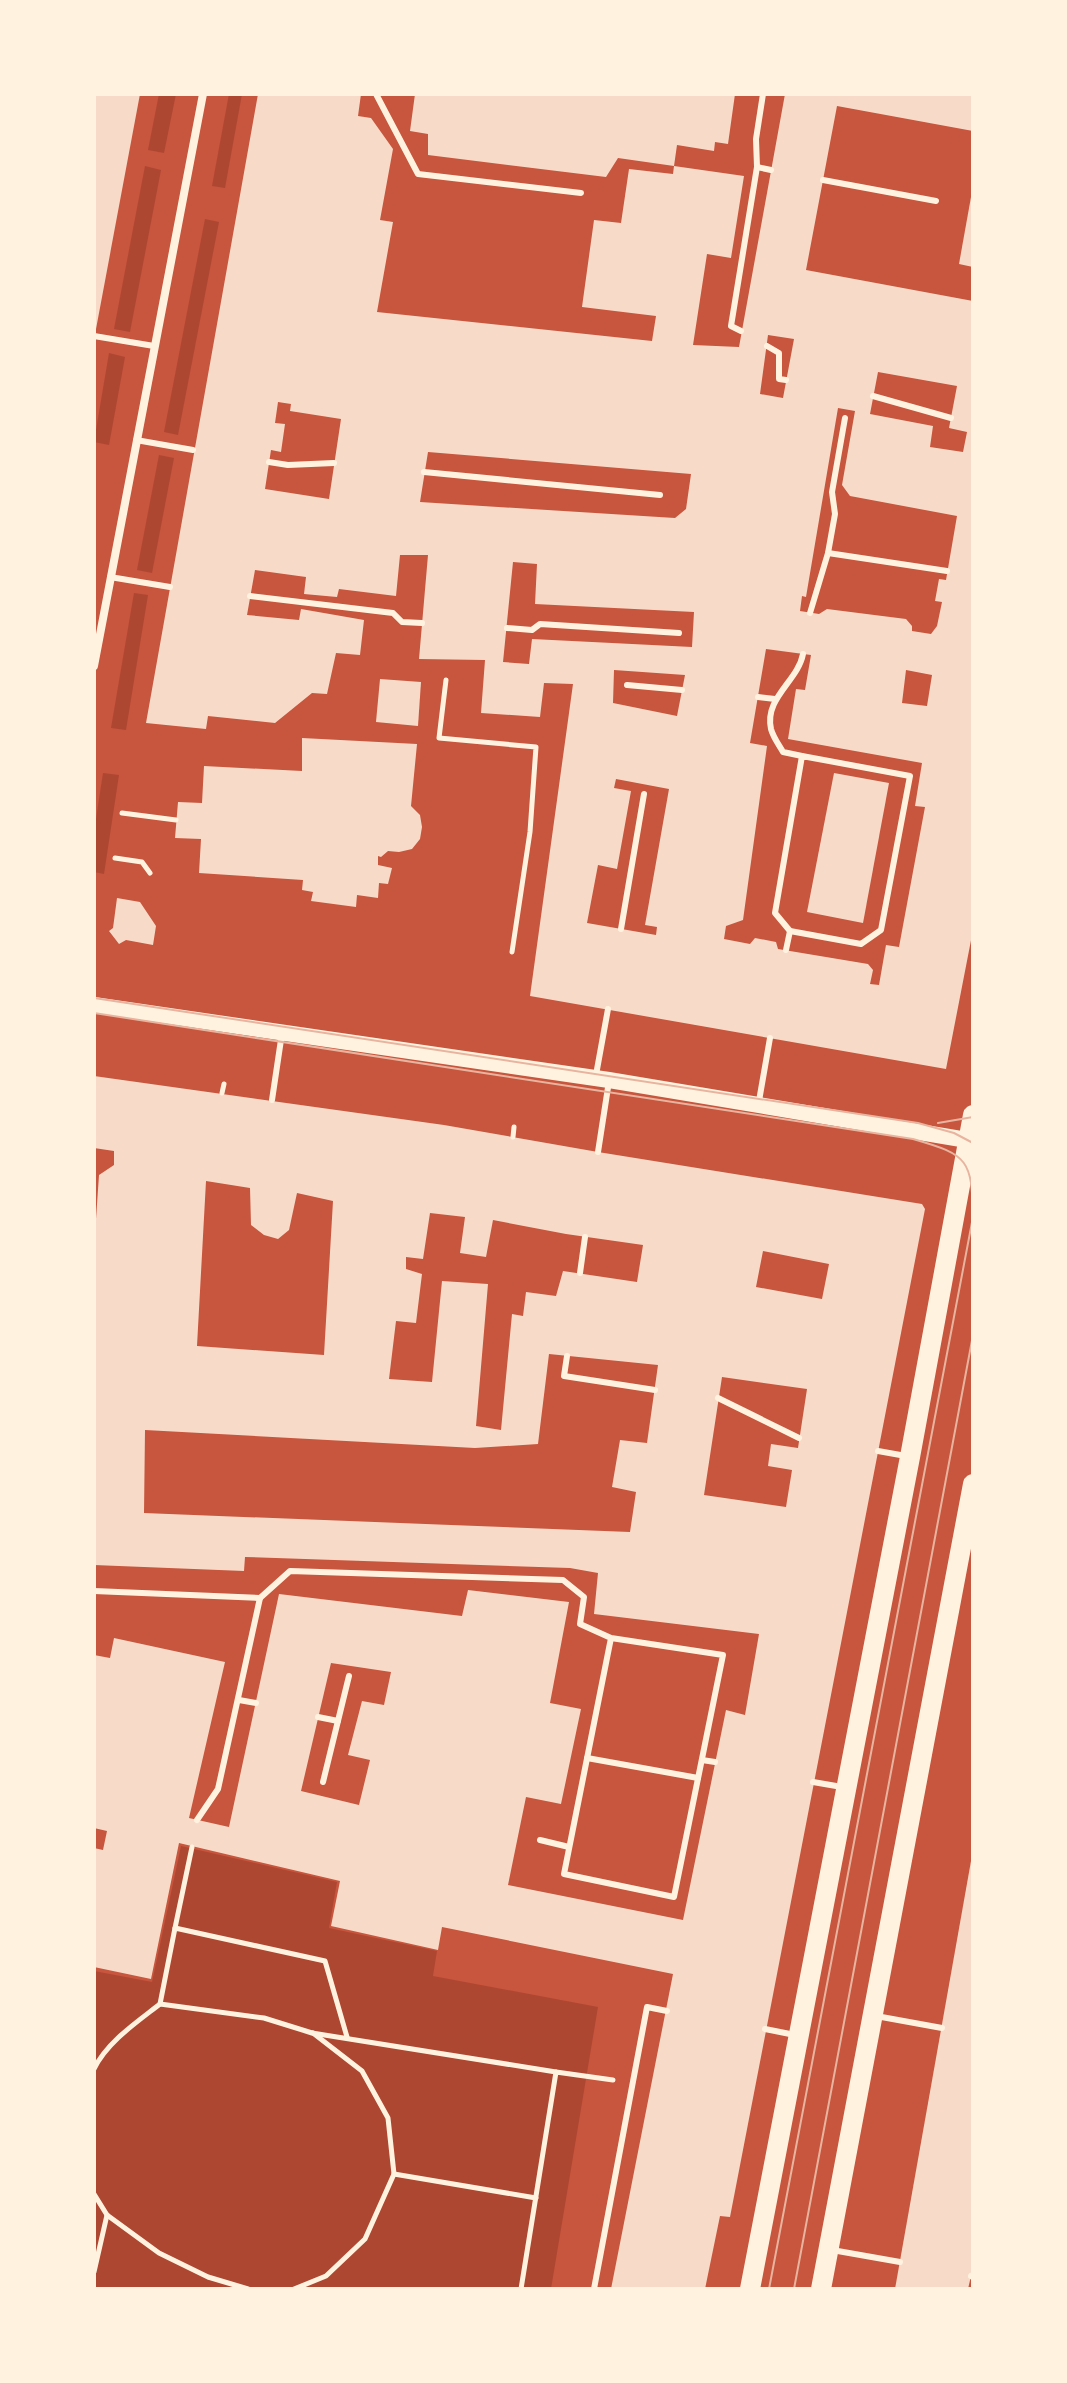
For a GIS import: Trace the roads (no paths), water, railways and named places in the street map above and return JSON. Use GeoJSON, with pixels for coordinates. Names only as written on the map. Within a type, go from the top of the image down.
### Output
{"type":"FeatureCollection","features":[{"type":"Feature","properties":{"kind":"main road"},"geometry":{"type":"LineString","coordinates":[[94,1005],[602,1080],[971,1141]]}},
{"type":"Feature","properties":{"kind":"main road"},"geometry":{"type":"LineString","coordinates":[[750,2289],[971,1141],[973,1115]]}},
{"type":"Feature","properties":{"kind":"main road"},"geometry":{"type":"LineString","coordinates":[[821,2289],[968,1533],[973,1484]]}},
{"type":"Feature","properties":{"kind":"street"},"geometry":{"type":"LineString","coordinates":[[94,666],[97,622],[110,577],[203,94]]}},
{"type":"Feature","properties":{"kind":"lane"},"geometry":{"type":"LineString","coordinates":[[376,94],[418,174],[581,193]]}},
{"type":"Feature","properties":{"kind":"lane"},"geometry":{"type":"LineString","coordinates":[[741,331],[731,326],[757,167],[756,139],[763,94]]}},
{"type":"Feature","properties":{"kind":"lane"},"geometry":{"type":"LineString","coordinates":[[757,167],[771,170]]}},
{"type":"Feature","properties":{"kind":"lane"},"geometry":{"type":"LineString","coordinates":[[823,180],[936,201]]}},
{"type":"Feature","properties":{"kind":"lane"},"geometry":{"type":"LineString","coordinates":[[94,336],[154,346]]}},
{"type":"Feature","properties":{"kind":"lane"},"geometry":{"type":"LineString","coordinates":[[767,346],[779,353],[779,379],[786,380]]}},
{"type":"Feature","properties":{"kind":"lane"},"geometry":{"type":"LineString","coordinates":[[873,396],[951,418]]}},
{"type":"Feature","properties":{"kind":"lane"},"geometry":{"type":"LineString","coordinates":[[810,613],[828,553],[835,514],[832,492],[845,418]]}},
{"type":"Feature","properties":{"kind":"lane"},"geometry":{"type":"LineString","coordinates":[[136,440],[193,450]]}},
{"type":"Feature","properties":{"kind":"lane"},"geometry":{"type":"LineString","coordinates":[[269,462],[288,465],[334,463]]}},
{"type":"Feature","properties":{"kind":"lane"},"geometry":{"type":"LineString","coordinates":[[424,472],[660,495]]}},
{"type":"Feature","properties":{"kind":"lane"},"geometry":{"type":"LineString","coordinates":[[828,553],[947,571]]}},
{"type":"Feature","properties":{"kind":"lane"},"geometry":{"type":"LineString","coordinates":[[110,577],[170,587]]}},
{"type":"Feature","properties":{"kind":"lane"},"geometry":{"type":"LineString","coordinates":[[250,596],[393,613],[402,622],[422,623]]}},
{"type":"Feature","properties":{"kind":"lane"},"geometry":{"type":"LineString","coordinates":[[507,628],[532,630],[540,624],[679,633]]}},
{"type":"Feature","properties":{"kind":"lane"},"geometry":{"type":"LineString","coordinates":[[802,756],[775,913],[790,931],[861,944],[881,930],[910,776],[783,752],[771,728],[775,699],[802,664],[803,654]]}},
{"type":"Feature","properties":{"kind":"lane"},"geometry":{"type":"LineString","coordinates":[[627,685],[682,690]]}},
{"type":"Feature","properties":{"kind":"lane"},"geometry":{"type":"LineString","coordinates":[[758,697],[775,699]]}},
{"type":"Feature","properties":{"kind":"lane"},"geometry":{"type":"LineString","coordinates":[[621,929],[644,794]]}},
{"type":"Feature","properties":{"kind":"lane"},"geometry":{"type":"LineString","coordinates":[[786,950],[790,931]]}},
{"type":"Feature","properties":{"kind":"lane"},"geometry":{"type":"LineString","coordinates":[[598,1152],[608,1009]]}},
{"type":"Feature","properties":{"kind":"lane"},"geometry":{"type":"LineString","coordinates":[[272,1100],[282,1033]]}},
{"type":"Feature","properties":{"kind":"lane"},"geometry":{"type":"LineString","coordinates":[[758,1105],[770,1038]]}},
{"type":"Feature","properties":{"kind":"lane"},"geometry":{"type":"LineString","coordinates":[[580,1273],[585,1237]]}},
{"type":"Feature","properties":{"kind":"lane"},"geometry":{"type":"LineString","coordinates":[[567,1356],[564,1376],[655,1390]]}},
{"type":"Feature","properties":{"kind":"lane"},"geometry":{"type":"LineString","coordinates":[[718,1398],[799,1438]]}},
{"type":"Feature","properties":{"kind":"lane"},"geometry":{"type":"LineString","coordinates":[[878,1451],[910,1457]]}},
{"type":"Feature","properties":{"kind":"lane"},"geometry":{"type":"LineString","coordinates":[[197,1820],[218,1789],[260,1598],[290,1571],[563,1580],[584,1597],[580,1624],[611,1638],[723,1655],[674,1897],[564,1874],[611,1638]]}},
{"type":"Feature","properties":{"kind":"lane"},"geometry":{"type":"LineString","coordinates":[[94,1591],[260,1598]]}},
{"type":"Feature","properties":{"kind":"lane"},"geometry":{"type":"LineString","coordinates":[[323,1782],[349,1676]]}},
{"type":"Feature","properties":{"kind":"lane"},"geometry":{"type":"LineString","coordinates":[[239,1700],[256,1703]]}},
{"type":"Feature","properties":{"kind":"lane"},"geometry":{"type":"LineString","coordinates":[[318,1717],[338,1721]]}},
{"type":"Feature","properties":{"kind":"lane"},"geometry":{"type":"LineString","coordinates":[[587,1758],[698,1778]]}},
{"type":"Feature","properties":{"kind":"lane"},"geometry":{"type":"LineString","coordinates":[[702,1760],[715,1762]]}},
{"type":"Feature","properties":{"kind":"lane"},"geometry":{"type":"LineString","coordinates":[[813,1782],[846,1788]]}},
{"type":"Feature","properties":{"kind":"lane"},"geometry":{"type":"LineString","coordinates":[[540,1840],[569,1847]]}},
{"type":"Feature","properties":{"kind":"lane"},"geometry":{"type":"LineString","coordinates":[[594,2289],[647,2007],[667,2011]]}},
{"type":"Feature","properties":{"kind":"lane"},"geometry":{"type":"LineString","coordinates":[[873,2015],[942,2028]]}},
{"type":"Feature","properties":{"kind":"lane"},"geometry":{"type":"LineString","coordinates":[[765,2029],[798,2035]]}},
{"type":"Feature","properties":{"kind":"lane"},"geometry":{"type":"LineString","coordinates":[[829,2249],[900,2262]]}},
{"type":"Feature","properties":{"kind":"tram line"},"geometry":{"type":"LineString","coordinates":[[94,998],[918,1123],[954,1133],[973,1143]]}},
{"type":"Feature","properties":{"kind":"tram line"},"geometry":{"type":"LineString","coordinates":[[94,1013],[913,1139],[946,1150],[964,1163],[971,1183],[973,1218]]}},
{"type":"Feature","properties":{"kind":"tram line"},"geometry":{"type":"LineString","coordinates":[[938,1123],[973,1117]]}},
{"type":"Feature","properties":{"kind":"tram line"},"geometry":{"type":"LineString","coordinates":[[769,2289],[973,1217]]}},
{"type":"Feature","properties":{"kind":"tram line"},"geometry":{"type":"LineString","coordinates":[[794,2289],[973,1335]]}}]}
